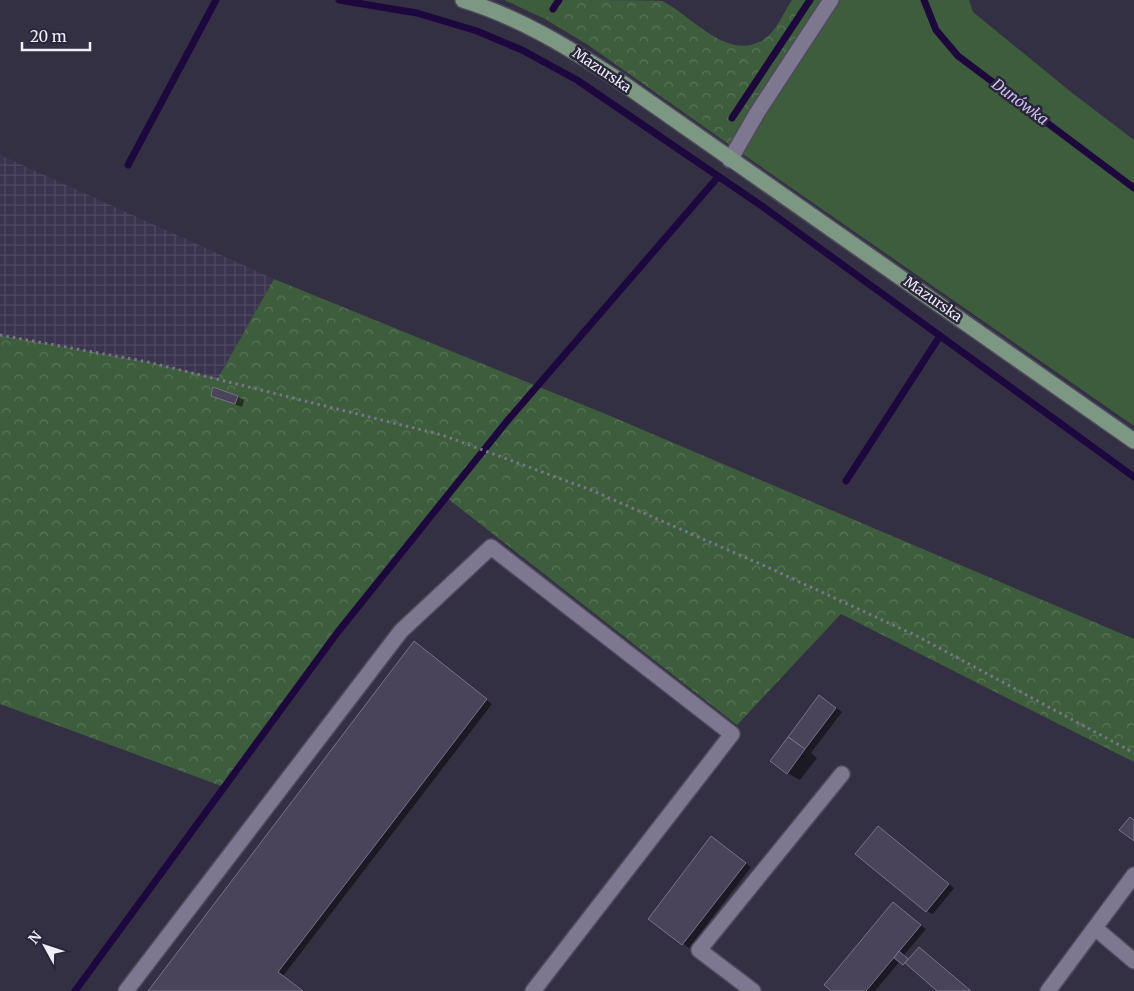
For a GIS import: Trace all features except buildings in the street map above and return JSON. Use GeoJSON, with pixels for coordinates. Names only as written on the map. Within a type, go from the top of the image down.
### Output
{"type":"FeatureCollection","features":[{"type":"Feature","properties":{"kind":"main road","name":"Mazurska"},"geometry":{"type":"LineString","coordinates":[[463,0],[541,31],[612,75],[730,160],[1134,441]]}},
{"type":"Feature","properties":{"kind":"lane"},"geometry":{"type":"LineString","coordinates":[[730,160],[757,113],[831,0]]}},
{"type":"Feature","properties":{"kind":"lane"},"geometry":{"type":"LineString","coordinates":[[126,991],[401,632],[491,547],[732,734],[533,991]]}},
{"type":"Feature","properties":{"kind":"lane"},"geometry":{"type":"LineString","coordinates":[[753,991],[699,950],[842,774]]}},
{"type":"Feature","properties":{"kind":"lane"},"geometry":{"type":"LineString","coordinates":[[1048,991],[1134,875]]}},
{"type":"Feature","properties":{"kind":"lane"},"geometry":{"type":"LineString","coordinates":[[1095,928],[1134,961]]}},
{"type":"Feature","properties":{"kind":"path"},"geometry":{"type":"LineString","coordinates":[[0,335],[148,362],[442,435],[591,490],[917,636],[1134,753]]}},
{"type":"Feature","properties":{"kind":"shaded area"},"geometry":{"type":"Polygon","coordinates":[[[0,155],[274,279],[218,378],[148,362],[0,335],[0,155]]]}},
{"type":"Feature","properties":{"kind":"green space"},"geometry":{"type":"Polygon","coordinates":[[[504,0],[559,0],[545,19],[504,0]]]}},
{"type":"Feature","properties":{"kind":"green space"},"geometry":{"type":"Polygon","coordinates":[[[559,0],[662,1],[710,34],[736,45],[749,45],[768,36],[776,27],[792,0],[815,0],[826,8],[737,150],[588,45],[545,19],[559,0]]]}},
{"type":"Feature","properties":{"kind":"green space"},"geometry":{"type":"Polygon","coordinates":[[[815,0],[969,0],[973,12],[1071,92],[1134,140],[1134,426],[737,150],[825,8],[815,0]]]}},
{"type":"Feature","properties":{"kind":"green space"},"geometry":{"type":"Polygon","coordinates":[[[274,279],[608,415],[1134,639],[1134,762],[841,614],[737,725],[447,498],[337,633],[224,787],[0,704],[0,335],[148,362],[218,378],[274,279]]]}},
{"type":"Feature","properties":{"kind":"waterway"},"geometry":{"type":"LineString","coordinates":[[128,165],[216,0]]}},
{"type":"Feature","properties":{"kind":"waterway"},"geometry":{"type":"LineString","coordinates":[[339,0],[417,13],[477,31],[522,50],[577,80],[759,204],[1134,477]]}},
{"type":"Feature","properties":{"kind":"waterway"},"geometry":{"type":"LineString","coordinates":[[553,9],[559,0]]}},
{"type":"Feature","properties":{"kind":"waterway"},"geometry":{"type":"LineString","coordinates":[[732,118],[810,0]]}},
{"type":"Feature","properties":{"kind":"waterway","name":"Dunówka"},"geometry":{"type":"LineString","coordinates":[[924,0],[936,30],[958,56],[1134,188]]}},
{"type":"Feature","properties":{"kind":"waterway"},"geometry":{"type":"LineString","coordinates":[[75,991],[337,633],[508,420],[718,177]]}},
{"type":"Feature","properties":{"kind":"waterway"},"geometry":{"type":"LineString","coordinates":[[846,481],[940,336]]}}]}
